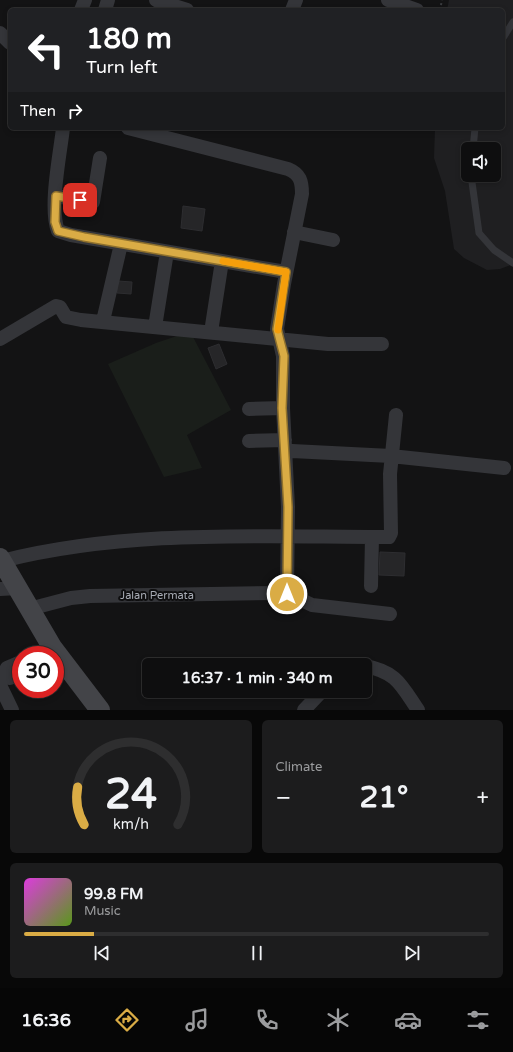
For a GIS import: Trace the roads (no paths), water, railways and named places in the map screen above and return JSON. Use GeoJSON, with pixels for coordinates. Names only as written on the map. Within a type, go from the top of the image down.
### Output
{"type":"FeatureCollection","features":[{"type":"Feature","properties":{"kind":"main road"},"geometry":{"type":"LineString","coordinates":[[1,560],[9,588],[29,610],[46,646]]}},
{"type":"Feature","properties":{"kind":"main road"},"geometry":{"type":"LineString","coordinates":[[64,670],[100,710]]}},
{"type":"Feature","properties":{"kind":"street"},"geometry":{"type":"LineString","coordinates":[[156,0],[181,8]]}},
{"type":"Feature","properties":{"kind":"street"},"geometry":{"type":"LineString","coordinates":[[388,0],[409,5]]}},
{"type":"Feature","properties":{"kind":"street"},"geometry":{"type":"LineString","coordinates":[[0,33],[8,41]]}},
{"type":"Feature","properties":{"kind":"street"},"geometry":{"type":"LineString","coordinates":[[63,130],[56,196],[55,222],[58,231],[121,244],[286,272]]}},
{"type":"Feature","properties":{"kind":"street"},"geometry":{"type":"LineString","coordinates":[[136,130],[295,172],[302,184],[302,194],[286,272],[277,329],[284,356],[282,408],[288,446],[287,594],[312,605],[390,614]]}},
{"type":"Feature","properties":{"kind":"street"},"geometry":{"type":"LineString","coordinates":[[56,196],[93,202],[100,158]]}},
{"type":"Feature","properties":{"kind":"street"},"geometry":{"type":"LineString","coordinates":[[294,232],[333,240]]}},
{"type":"Feature","properties":{"kind":"street"},"geometry":{"type":"LineString","coordinates":[[103,321],[121,244]]}},
{"type":"Feature","properties":{"kind":"street"},"geometry":{"type":"LineString","coordinates":[[155,327],[167,252]]}},
{"type":"Feature","properties":{"kind":"street"},"geometry":{"type":"LineString","coordinates":[[211,332],[222,261]]}},
{"type":"Feature","properties":{"kind":"street"},"geometry":{"type":"LineString","coordinates":[[0,339],[56,306],[60,307],[68,318],[328,344],[382,344]]}},
{"type":"Feature","properties":{"kind":"street"},"geometry":{"type":"LineString","coordinates":[[249,409],[282,408]]}},
{"type":"Feature","properties":{"kind":"street"},"geometry":{"type":"LineString","coordinates":[[1,560],[74,547],[136,539],[287,536],[389,537],[391,533],[391,456],[396,415]]}},
{"type":"Feature","properties":{"kind":"street"},"geometry":{"type":"LineString","coordinates":[[249,441],[504,468]]}},
{"type":"Feature","properties":{"kind":"street"},"geometry":{"type":"LineString","coordinates":[[371,586],[372,537]]}},
{"type":"Feature","properties":{"kind":"street","name":"Jalan Permata"},"geometry":{"type":"LineString","coordinates":[[29,610],[71,598],[90,596],[287,594]]}},
{"type":"Feature","properties":{"kind":"street"},"geometry":{"type":"LineString","coordinates":[[12,666],[7,668],[1,678],[12,710]]}},
{"type":"Feature","properties":{"kind":"street"},"geometry":{"type":"LineString","coordinates":[[372,668],[388,673],[399,681],[418,710]]}},
{"type":"Feature","properties":{"kind":"street"},"geometry":{"type":"LineString","coordinates":[[1,678],[12,677]]}},
{"type":"Feature","properties":{"kind":"street"},"geometry":{"type":"LineString","coordinates":[[304,710],[315,698]]}},
{"type":"Feature","properties":{"kind":"lane"},"geometry":{"type":"LineString","coordinates":[[505,35],[513,22]]}},
{"type":"Feature","properties":{"kind":"lane"},"geometry":{"type":"LineString","coordinates":[[474,142],[475,130]]}},
{"type":"Feature","properties":{"kind":"lane"},"geometry":{"type":"LineString","coordinates":[[472,182],[479,233],[494,250],[513,263]]}}]}
